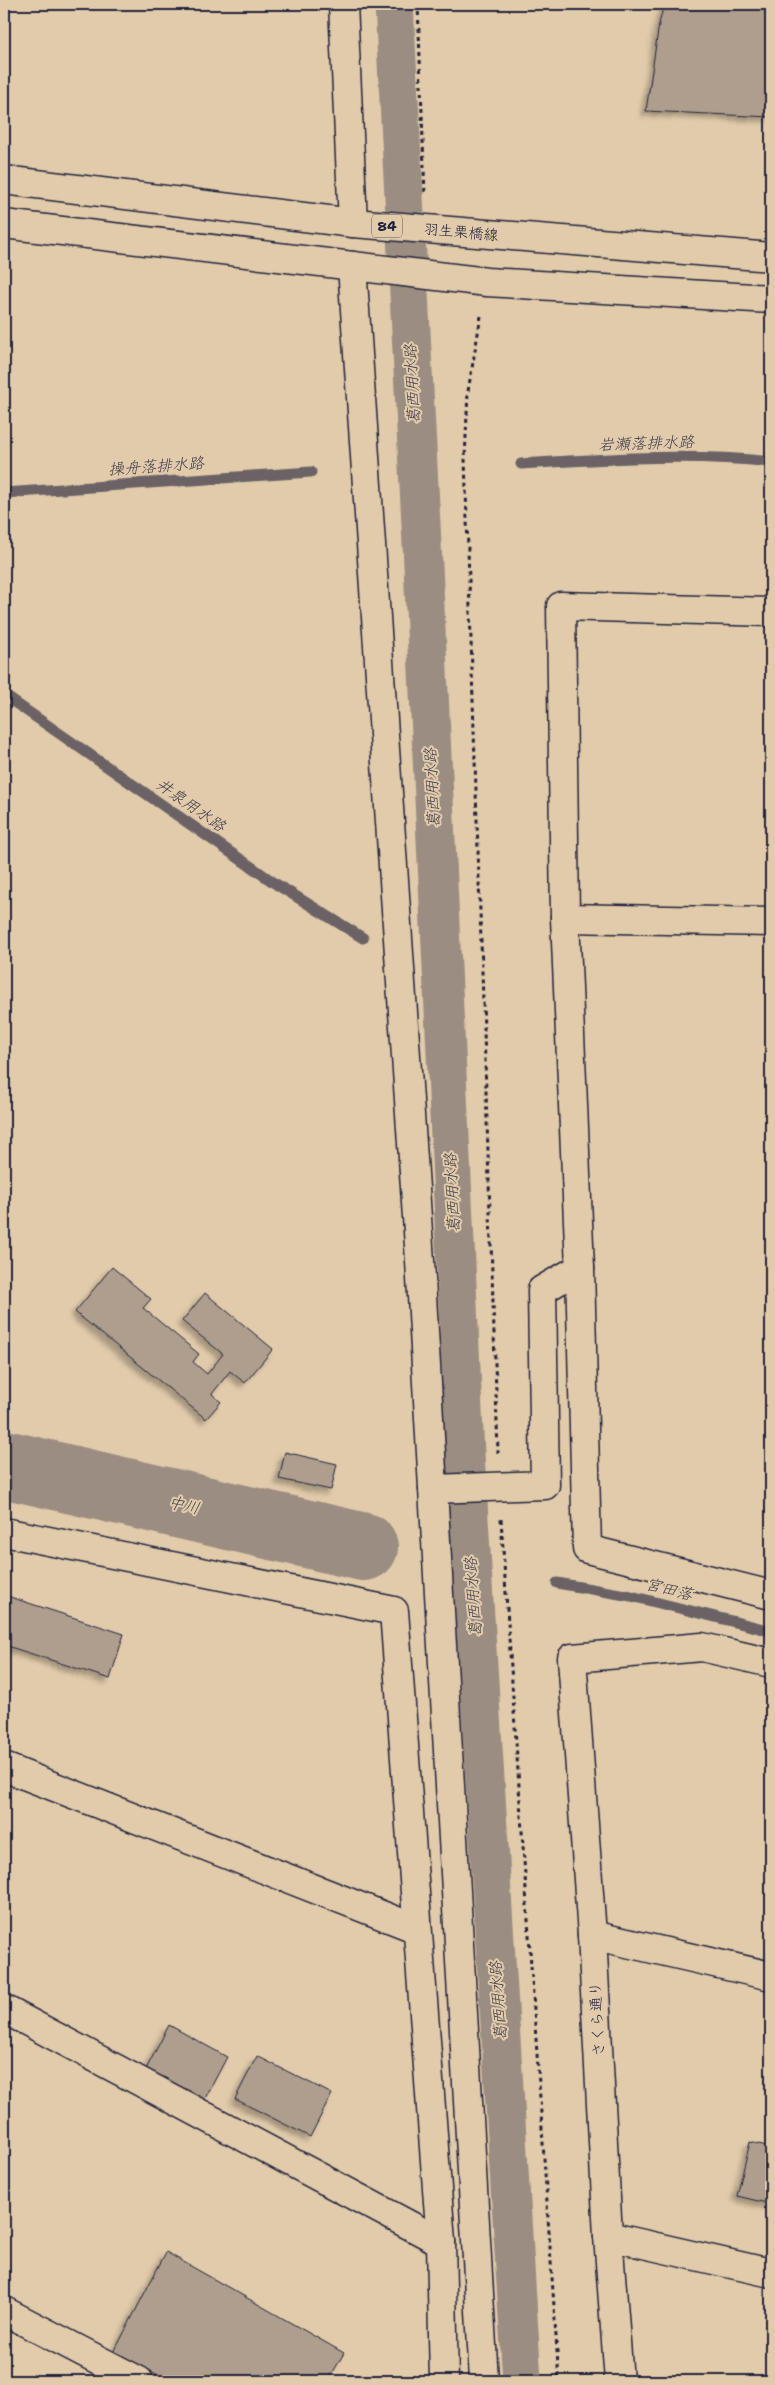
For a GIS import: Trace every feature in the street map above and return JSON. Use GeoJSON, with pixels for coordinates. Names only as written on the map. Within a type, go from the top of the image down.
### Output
{"type":"FeatureCollection","features":[{"type":"Feature","properties":{"kind":"street"},"geometry":{"type":"LineString","coordinates":[[343,4],[353,223]]}},
{"type":"Feature","properties":{"kind":"street","name":"羽生栗橋線"},"geometry":{"type":"LineString","coordinates":[[4,180],[353,223],[771,257]]}},
{"type":"Feature","properties":{"kind":"street"},"geometry":{"type":"LineString","coordinates":[[4,224],[487,282],[771,299]]}},
{"type":"Feature","properties":{"kind":"street"},"geometry":{"type":"LineString","coordinates":[[352,266],[420,1251],[484,2381]]}},
{"type":"Feature","properties":{"kind":"street"},"geometry":{"type":"LineString","coordinates":[[771,612],[561,606],[565,918],[580,1268],[587,1549],[771,1595]]}},
{"type":"Feature","properties":{"kind":"street"},"geometry":{"type":"LineString","coordinates":[[565,918],[771,922]]}},
{"type":"Feature","properties":{"kind":"street"},"geometry":{"type":"LineString","coordinates":[[433,1489],[545,1485],[542,1290],[580,1268]]}},
{"type":"Feature","properties":{"kind":"street"},"geometry":{"type":"LineString","coordinates":[[4,1532],[394,1611],[440,2242],[444,2381]]}},
{"type":"Feature","properties":{"kind":"street","name":"さくら通り"},"geometry":{"type":"LineString","coordinates":[[619,2381],[608,2236],[592,1935],[572,1658],[702,1647],[771,1663]]}},
{"type":"Feature","properties":{"kind":"street"},"geometry":{"type":"LineString","coordinates":[[4,1767],[417,1929]]}},
{"type":"Feature","properties":{"kind":"street"},"geometry":{"type":"LineString","coordinates":[[592,1935],[771,1976]]}},
{"type":"Feature","properties":{"kind":"street"},"geometry":{"type":"LineString","coordinates":[[4,2009],[440,2242]]}},
{"type":"Feature","properties":{"kind":"street"},"geometry":{"type":"LineString","coordinates":[[608,2236],[771,2273]]}},
{"type":"Feature","properties":{"kind":"street"},"geometry":{"type":"LineString","coordinates":[[4,2311],[139,2381]]}},
{"type":"Feature","properties":{"kind":"path"},"geometry":{"type":"LineString","coordinates":[[418,4],[426,229]]}},
{"type":"Feature","properties":{"kind":"path"},"geometry":{"type":"LineString","coordinates":[[487,282],[468,391],[465,459],[499,1486],[559,2381]]}},
{"type":"Feature","properties":{"kind":"building"},"geometry":{"type":"Polygon","coordinates":[[[664,4],[771,4],[771,117],[646,111],[659,24],[664,4]]]}},
{"type":"Feature","properties":{"kind":"building"},"geometry":{"type":"Polygon","coordinates":[[[112,1267],[151,1299],[143,1308],[199,1354],[193,1362],[207,1374],[223,1354],[182,1321],[205,1293],[273,1349],[245,1383],[230,1371],[212,1394],[221,1402],[206,1419],[75,1312],[112,1267]]]}},
{"type":"Feature","properties":{"kind":"building"},"geometry":{"type":"Polygon","coordinates":[[[285,1452],[337,1464],[331,1490],[279,1479],[285,1452]]]}},
{"type":"Feature","properties":{"kind":"building"},"geometry":{"type":"Polygon","coordinates":[[[4,1595],[124,1634],[110,1679],[4,1645],[4,1595]]]}},
{"type":"Feature","properties":{"kind":"building"},"geometry":{"type":"Polygon","coordinates":[[[169,2025],[227,2057],[201,2106],[143,2075],[169,2025]]]}},
{"type":"Feature","properties":{"kind":"building"},"geometry":{"type":"Polygon","coordinates":[[[257,2056],[332,2094],[310,2137],[235,2099],[257,2056]]]}},
{"type":"Feature","properties":{"kind":"building"},"geometry":{"type":"Polygon","coordinates":[[[750,2142],[771,2147],[771,2204],[737,2196],[750,2142]]]}},
{"type":"Feature","properties":{"kind":"building"},"geometry":{"type":"Polygon","coordinates":[[[166,2252],[344,2353],[328,2381],[170,2381],[114,2352],[166,2252]]]}},
{"type":"Feature","properties":{"kind":"waterway","name":"葛西用水路"},"geometry":{"type":"LineString","coordinates":[[394,4],[422,544],[465,1454],[522,2381]]}},
{"type":"Feature","properties":{"kind":"waterway","name":"岩瀬落排水路"},"geometry":{"type":"LineString","coordinates":[[521,464],[678,457],[771,462]]}},
{"type":"Feature","properties":{"kind":"waterway","name":"操舟落排水路"},"geometry":{"type":"LineString","coordinates":[[4,493],[311,472]]}},
{"type":"Feature","properties":{"kind":"waterway","name":"井泉用水路"},"geometry":{"type":"LineString","coordinates":[[4,695],[276,884],[363,938]]}},
{"type":"Feature","properties":{"kind":"waterway","name":"中川"},"geometry":{"type":"LineString","coordinates":[[4,1464],[364,1547]]}},
{"type":"Feature","properties":{"kind":"waterway","name":"宮田落"},"geometry":{"type":"LineString","coordinates":[[557,1583],[631,1596],[771,1631]]}}]}
